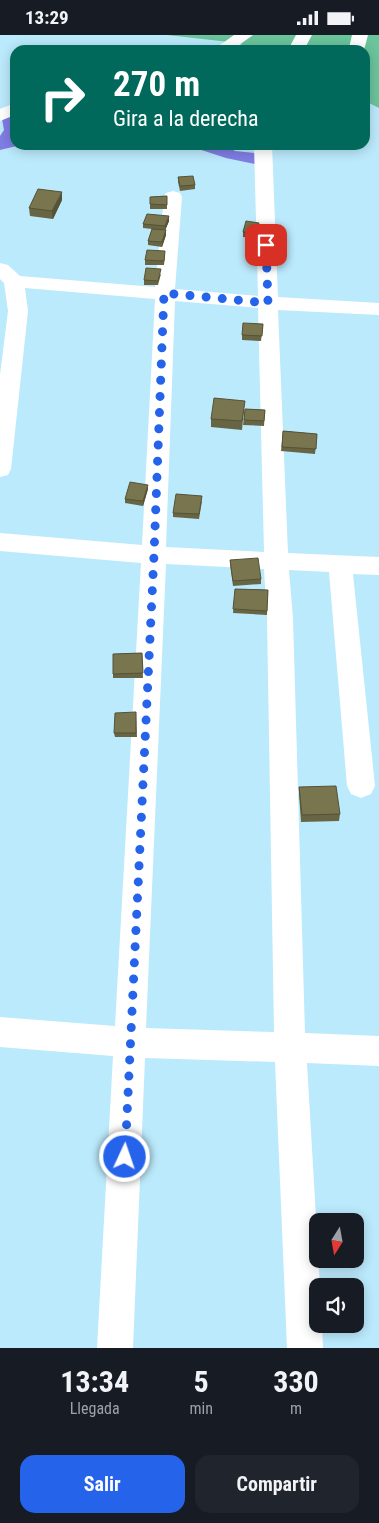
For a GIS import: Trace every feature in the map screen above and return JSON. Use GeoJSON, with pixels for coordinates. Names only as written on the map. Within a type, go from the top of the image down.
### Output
{"type":"FeatureCollection","features":[{"type":"Feature","properties":{"kind":"street"},"geometry":{"type":"LineString","coordinates":[[229,45],[245,35]]}},
{"type":"Feature","properties":{"kind":"street"},"geometry":{"type":"LineString","coordinates":[[263,150],[276,561],[280,618],[290,1049],[305,1348]]}},
{"type":"Feature","properties":{"kind":"street"},"geometry":{"type":"LineString","coordinates":[[115,1348],[154,555],[164,293],[173,197]]}},
{"type":"Feature","properties":{"kind":"street"},"geometry":{"type":"LineString","coordinates":[[0,469],[18,311],[7,275],[268,303],[379,309]]}},
{"type":"Feature","properties":{"kind":"street"},"geometry":{"type":"LineString","coordinates":[[0,542],[154,555],[379,566]]}},
{"type":"Feature","properties":{"kind":"street"},"geometry":{"type":"LineString","coordinates":[[340,564],[361,786]]}},
{"type":"Feature","properties":{"kind":"street"},"geometry":{"type":"LineString","coordinates":[[0,1032],[131,1042],[379,1051]]}},
{"type":"Feature","properties":{"kind":"green space"},"geometry":{"type":"Polygon","coordinates":[[[167,35],[379,35],[379,108],[370,104],[370,45],[243,45],[167,35]]]}},
{"type":"Feature","properties":{"kind":"shaded area"},"geometry":{"type":"Polygon","coordinates":[[[10,113],[10,148],[0,150],[0,136],[4,130],[2,119],[10,113]]]}},
{"type":"Feature","properties":{"kind":"shaded area"},"geometry":{"type":"Polygon","coordinates":[[[201,150],[234,150],[255,153],[259,165],[226,158],[201,150]]]}},
{"type":"Feature","properties":{"kind":"building"},"geometry":{"type":"Polygon","coordinates":[[[193,176],[195,185],[180,186],[178,177],[193,176]]]}},
{"type":"Feature","properties":{"kind":"building"},"geometry":{"type":"Polygon","coordinates":[[[38,189],[62,192],[52,211],[29,208],[38,189]]]}},
{"type":"Feature","properties":{"kind":"building"},"geometry":{"type":"Polygon","coordinates":[[[167,196],[167,205],[150,204],[150,197],[167,196]]]}},
{"type":"Feature","properties":{"kind":"building"},"geometry":{"type":"Polygon","coordinates":[[[147,214],[169,216],[165,226],[143,224],[147,214]]]}},
{"type":"Feature","properties":{"kind":"building"},"geometry":{"type":"Polygon","coordinates":[[[246,221],[259,223],[256,234],[243,232],[246,221]]]}},
{"type":"Feature","properties":{"kind":"building"},"geometry":{"type":"Polygon","coordinates":[[[152,229],[166,230],[162,242],[148,241],[152,229]]]}},
{"type":"Feature","properties":{"kind":"building"},"geometry":{"type":"Polygon","coordinates":[[[147,250],[165,251],[164,261],[145,260],[147,250]]]}},
{"type":"Feature","properties":{"kind":"building"},"geometry":{"type":"Polygon","coordinates":[[[146,268],[161,269],[158,281],[144,280],[146,268]]]}},
{"type":"Feature","properties":{"kind":"building"},"geometry":{"type":"Polygon","coordinates":[[[243,323],[263,324],[262,336],[242,335],[243,323]]]}},
{"type":"Feature","properties":{"kind":"building"},"geometry":{"type":"Polygon","coordinates":[[[214,398],[245,401],[242,421],[211,419],[214,398]]]}},
{"type":"Feature","properties":{"kind":"building"},"geometry":{"type":"Polygon","coordinates":[[[245,409],[265,410],[264,421],[244,420],[245,409]]]}},
{"type":"Feature","properties":{"kind":"building"},"geometry":{"type":"Polygon","coordinates":[[[283,431],[317,434],[316,449],[282,447],[283,431]]]}},
{"type":"Feature","properties":{"kind":"building"},"geometry":{"type":"Polygon","coordinates":[[[130,482],[148,485],[143,501],[125,499],[130,482]]]}},
{"type":"Feature","properties":{"kind":"building"},"geometry":{"type":"Polygon","coordinates":[[[176,494],[202,496],[199,514],[173,513],[176,494]]]}},
{"type":"Feature","properties":{"kind":"building"},"geometry":{"type":"Polygon","coordinates":[[[258,558],[261,579],[233,581],[230,560],[258,558]]]}},
{"type":"Feature","properties":{"kind":"building"},"geometry":{"type":"Polygon","coordinates":[[[235,589],[268,590],[267,611],[233,609],[235,589]]]}},
{"type":"Feature","properties":{"kind":"building"},"geometry":{"type":"Polygon","coordinates":[[[142,653],[143,673],[113,674],[113,654],[142,653]]]}},
{"type":"Feature","properties":{"kind":"building"},"geometry":{"type":"Polygon","coordinates":[[[136,712],[136,733],[114,733],[115,713],[136,712]]]}},
{"type":"Feature","properties":{"kind":"building"},"geometry":{"type":"Polygon","coordinates":[[[336,786],[340,814],[302,815],[299,787],[336,786]]]}},
{"type":"Feature","properties":{"kind":"route"},"geometry":{"type":"LineString","coordinates":[[125,1157],[154,555],[164,293],[268,303],[266,245]]}}]}
